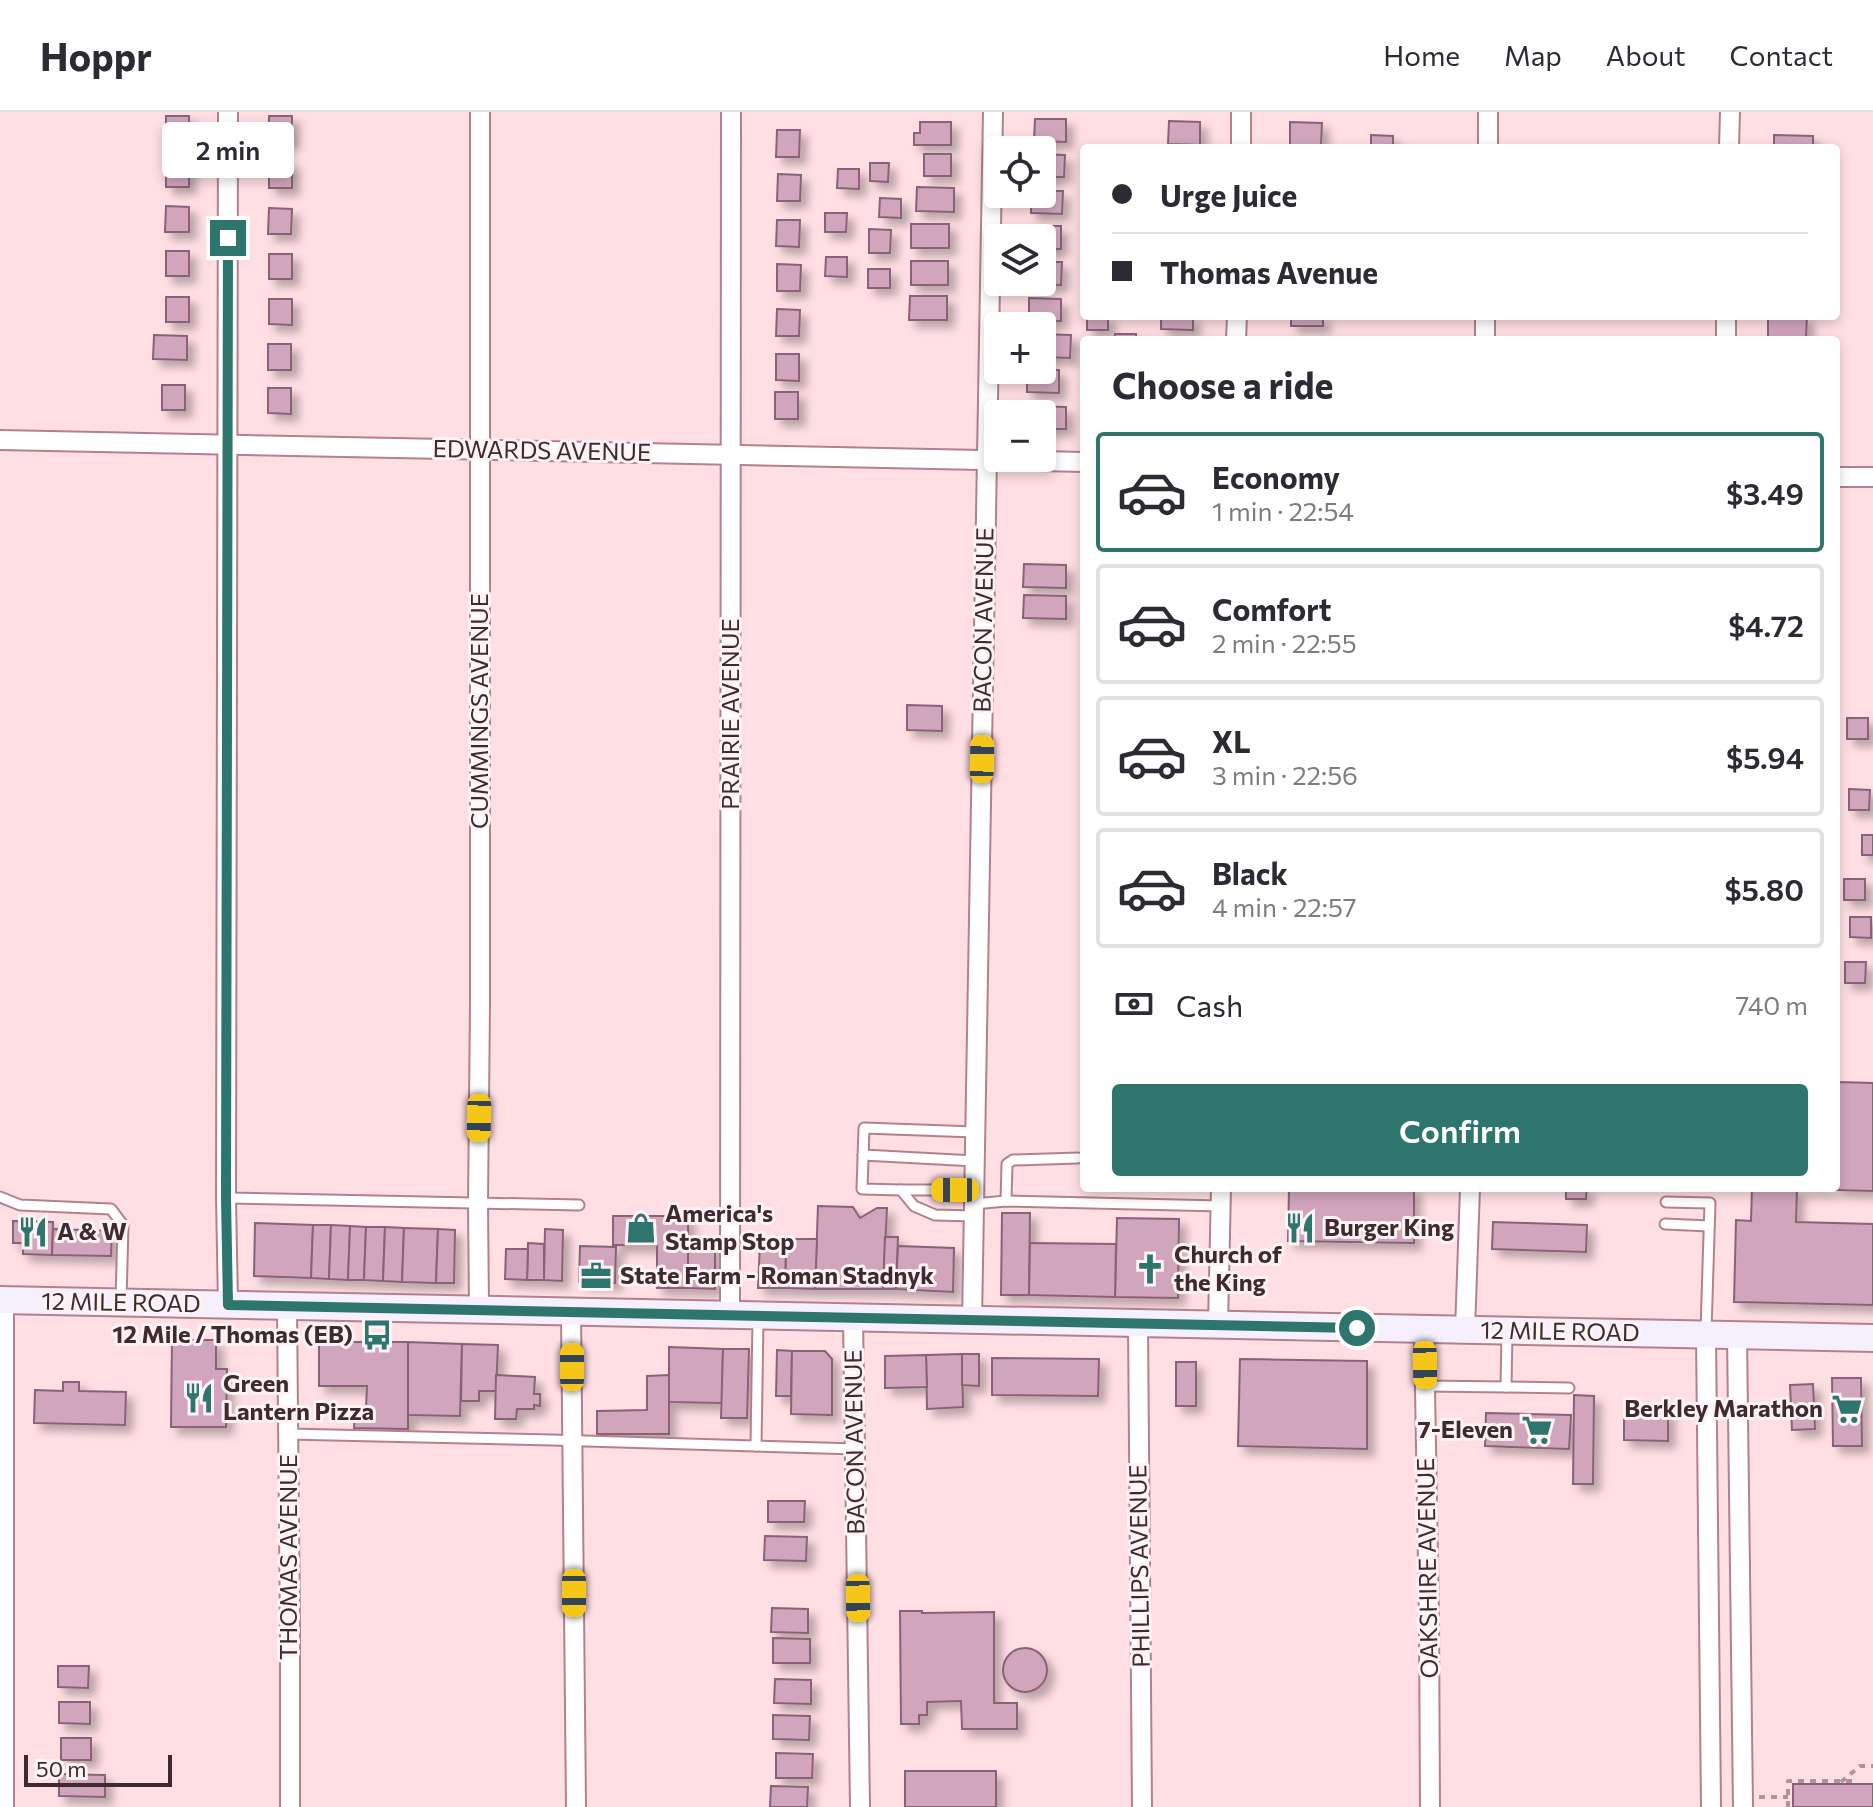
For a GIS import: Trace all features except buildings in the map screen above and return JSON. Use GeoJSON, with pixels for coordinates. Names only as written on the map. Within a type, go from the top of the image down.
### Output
{"type":"FeatureCollection","features":[{"type":"Feature","properties":{"kind":"main road","name":"12 MILE ROAD"},"geometry":{"type":"LineString","coordinates":[[2,1300],[1873,1338]]}},
{"type":"Feature","properties":{"kind":"street"},"geometry":{"type":"LineString","coordinates":[[228,112],[228,1305]]}},
{"type":"Feature","properties":{"kind":"street","name":"CUMMINGS AVENUE"},"geometry":{"type":"LineString","coordinates":[[479,1310],[480,112]]}},
{"type":"Feature","properties":{"kind":"street","name":"PRAIRIE AVENUE"},"geometry":{"type":"LineString","coordinates":[[730,1315],[731,112]]}},
{"type":"Feature","properties":{"kind":"street","name":"BACON AVENUE"},"geometry":{"type":"LineString","coordinates":[[987,400],[993,112]]}},
{"type":"Feature","properties":{"kind":"street"},"geometry":{"type":"LineString","coordinates":[[1241,112],[1241,144]]}},
{"type":"Feature","properties":{"kind":"street"},"geometry":{"type":"LineString","coordinates":[[1488,112],[1488,144]]}},
{"type":"Feature","properties":{"kind":"street"},"geometry":{"type":"LineString","coordinates":[[1729,144],[1730,112]]}},
{"type":"Feature","properties":{"kind":"street","name":"EDWARDS AVENUE"},"geometry":{"type":"LineString","coordinates":[[0,440],[984,460]]}},
{"type":"Feature","properties":{"kind":"street","name":"EDWARDS AVENUE"},"geometry":{"type":"LineString","coordinates":[[1056,461],[1080,462]]}},
{"type":"Feature","properties":{"kind":"street","name":"BACON AVENUE"},"geometry":{"type":"LineString","coordinates":[[972,1321],[986,472]]}},
{"type":"Feature","properties":{"kind":"street"},"geometry":{"type":"LineString","coordinates":[[1840,477],[1873,477]]}},
{"type":"Feature","properties":{"kind":"street"},"geometry":{"type":"LineString","coordinates":[[1465,1331],[1470,1192]]}},
{"type":"Feature","properties":{"kind":"street"},"geometry":{"type":"LineString","coordinates":[[1218,1325],[1221,1197]]}},
{"type":"Feature","properties":{"kind":"street"},"geometry":{"type":"LineString","coordinates":[[2,1300],[4,1807]]}},
{"type":"Feature","properties":{"kind":"street","name":"THOMAS AVENUE"},"geometry":{"type":"LineString","coordinates":[[287,1306],[290,1807]]}},
{"type":"Feature","properties":{"kind":"street"},"geometry":{"type":"LineString","coordinates":[[571,1312],[576,1807]]}},
{"type":"Feature","properties":{"kind":"street","name":"BACON AVENUE"},"geometry":{"type":"LineString","coordinates":[[853,1317],[860,1807]]}},
{"type":"Feature","properties":{"kind":"street","name":"PHILLIPS AVENUE"},"geometry":{"type":"LineString","coordinates":[[1138,1324],[1142,1807]]}},
{"type":"Feature","properties":{"kind":"street","name":"OAKSHIRE AVENUE"},"geometry":{"type":"LineString","coordinates":[[1424,1330],[1430,1807]]}},
{"type":"Feature","properties":{"kind":"street"},"geometry":{"type":"LineString","coordinates":[[1706,1335],[1711,1807]]}},
{"type":"Feature","properties":{"kind":"street"},"geometry":{"type":"LineString","coordinates":[[1737,1335],[1741,1619],[1751,1802]]}},
{"type":"Feature","properties":{"kind":"street"},"geometry":{"type":"LineString","coordinates":[[1709,1618],[1719,1627],[1729,1628],[1741,1619]]}},
{"type":"Feature","properties":{"kind":"lane"},"geometry":{"type":"LineString","coordinates":[[974,1204],[901,1190],[862,1189],[864,1128],[975,1132]]}},
{"type":"Feature","properties":{"kind":"lane"},"geometry":{"type":"LineString","coordinates":[[863,1155],[975,1161]]}},
{"type":"Feature","properties":{"kind":"lane"},"geometry":{"type":"LineString","coordinates":[[1006,1201],[1007,1164],[1013,1160],[1078,1158]]}},
{"type":"Feature","properties":{"kind":"lane"},"geometry":{"type":"LineString","coordinates":[[901,1190],[914,1206],[935,1215],[974,1204],[1006,1201],[1221,1197]]}},
{"type":"Feature","properties":{"kind":"lane"},"geometry":{"type":"LineString","coordinates":[[0,1197],[20,1205],[111,1209],[123,1225],[121,1303]]}},
{"type":"Feature","properties":{"kind":"lane"},"geometry":{"type":"LineString","coordinates":[[226,1198],[579,1205]]}},
{"type":"Feature","properties":{"kind":"lane"},"geometry":{"type":"LineString","coordinates":[[1666,1202],[1710,1203],[1706,1335]]}},
{"type":"Feature","properties":{"kind":"lane"},"geometry":{"type":"LineString","coordinates":[[1665,1224],[1709,1226]]}},
{"type":"Feature","properties":{"kind":"lane"},"geometry":{"type":"LineString","coordinates":[[756,1446],[758,1316]]}},
{"type":"Feature","properties":{"kind":"lane"},"geometry":{"type":"LineString","coordinates":[[1506,1387],[1507,1331]]}},
{"type":"Feature","properties":{"kind":"lane"},"geometry":{"type":"LineString","coordinates":[[1425,1386],[1569,1388]]}},
{"type":"Feature","properties":{"kind":"lane"},"geometry":{"type":"LineString","coordinates":[[288,1434],[856,1449]]}},
{"type":"Feature","properties":{"kind":"path"},"geometry":{"type":"LineString","coordinates":[[1840,1782],[1860,1766],[1873,1766]]}},
{"type":"Feature","properties":{"kind":"path"},"geometry":{"type":"LineString","coordinates":[[1788,1807],[1788,1781],[1857,1781]]}},
{"type":"Feature","properties":{"kind":"path"},"geometry":{"type":"LineString","coordinates":[[1751,1802],[1788,1797]]}},
{"type":"Feature","properties":{"kind":"place","name":"America's Stamp Stop"},"geometry":{"type":"Point","coordinates":[641,1228]}},
{"type":"Feature","properties":{"kind":"place","name":"Burger King"},"geometry":{"type":"Point","coordinates":[1300,1228]}},
{"type":"Feature","properties":{"kind":"place","name":"A & W"},"geometry":{"type":"Point","coordinates":[33,1232]}},
{"type":"Feature","properties":{"kind":"place","name":"Church of the King"},"geometry":{"type":"Point","coordinates":[1150,1269]}},
{"type":"Feature","properties":{"kind":"place","name":"State Farm - Roman Stadnyk"},"geometry":{"type":"Point","coordinates":[596,1276]}},
{"type":"Feature","properties":{"kind":"place","name":"12 Mile / Thomas (EB)"},"geometry":{"type":"Point","coordinates":[377,1335]}},
{"type":"Feature","properties":{"kind":"place","name":"Green Lantern Pizza"},"geometry":{"type":"Point","coordinates":[199,1398]}},
{"type":"Feature","properties":{"kind":"place","name":"Berkley Marathon"},"geometry":{"type":"Point","coordinates":[1847,1409]}},
{"type":"Feature","properties":{"kind":"place","name":"7-Eleven"},"geometry":{"type":"Point","coordinates":[1537,1430]}},
{"type":"Feature","properties":{"kind":"route"},"geometry":{"type":"LineString","coordinates":[[228,238],[228,1305],[1357,1328]]}}]}
